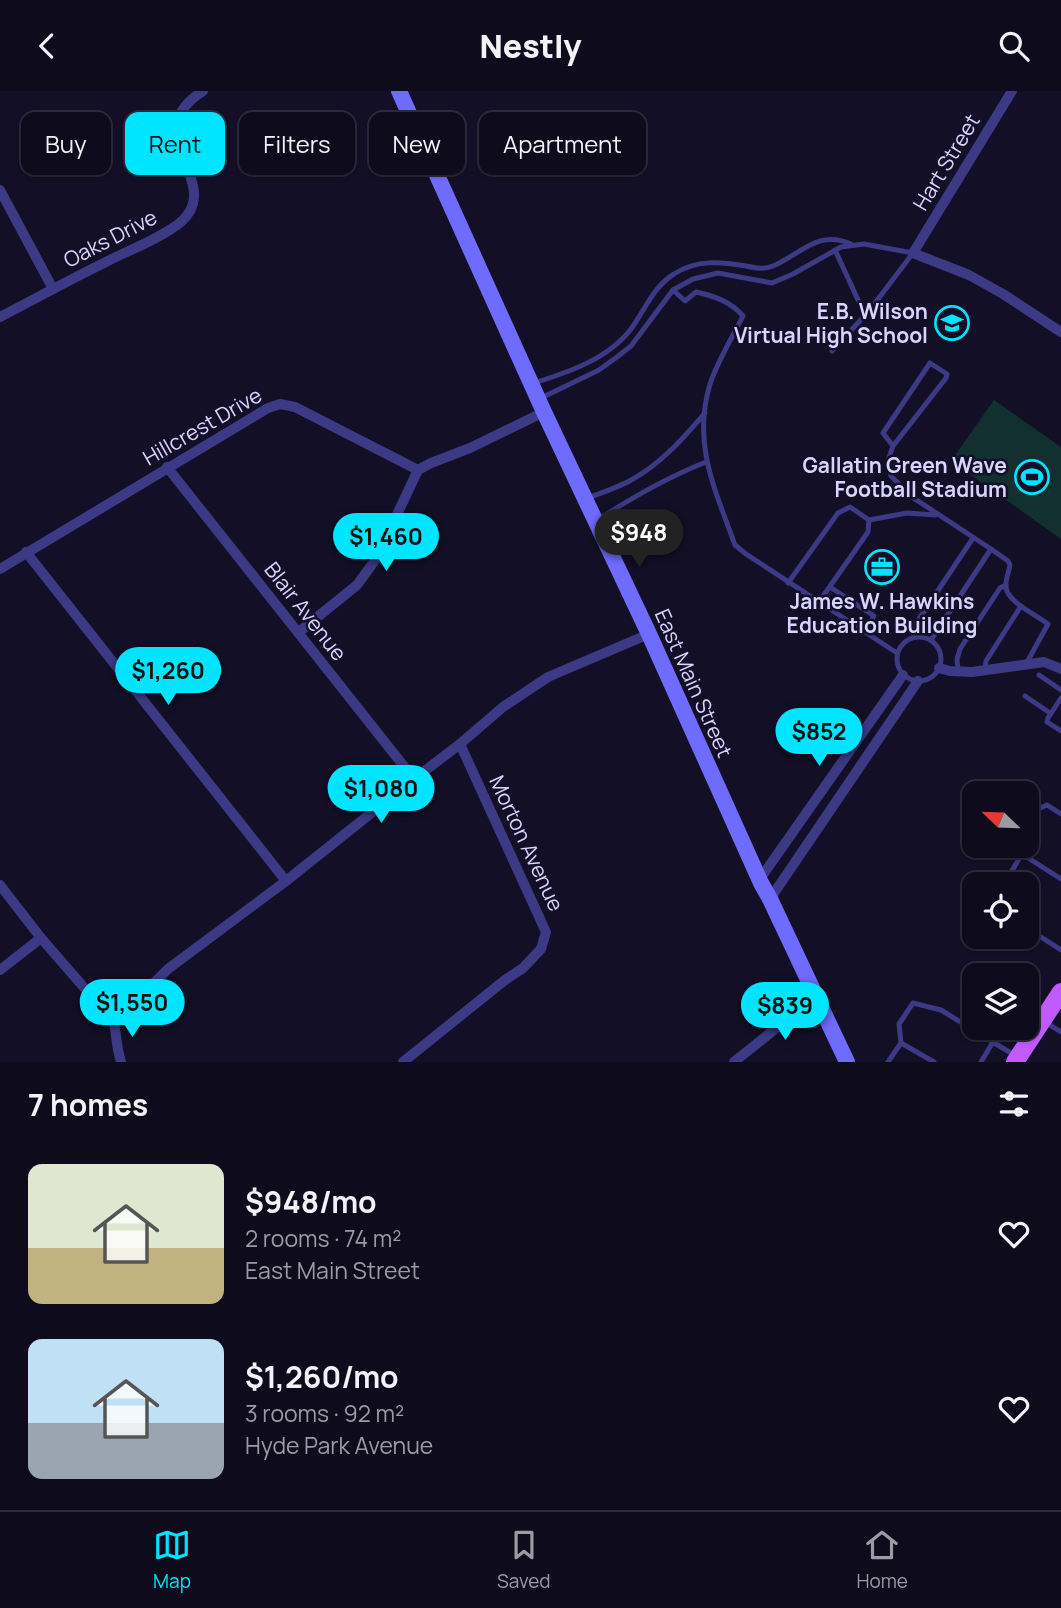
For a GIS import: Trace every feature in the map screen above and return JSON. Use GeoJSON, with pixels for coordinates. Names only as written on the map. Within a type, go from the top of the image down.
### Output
{"type":"FeatureCollection","features":[{"type":"Feature","properties":{"kind":"main road"},"geometry":{"type":"LineString","coordinates":[[1017,1060],[1061,992]]}},
{"type":"Feature","properties":{"kind":"street","name":"Oaks Drive"},"geometry":{"type":"LineString","coordinates":[[0,317],[171,229],[184,218],[194,199],[192,183],[182,159],[176,125],[181,112],[203,91]]}},
{"type":"Feature","properties":{"kind":"street","name":"East Main Street"},"geometry":{"type":"LineString","coordinates":[[399,91],[760,879],[847,1062]]}},
{"type":"Feature","properties":{"kind":"street","name":"Hart Street"},"geometry":{"type":"LineString","coordinates":[[914,253],[1012,91]]}},
{"type":"Feature","properties":{"kind":"street"},"geometry":{"type":"LineString","coordinates":[[0,190],[53,289]]}},
{"type":"Feature","properties":{"kind":"street"},"geometry":{"type":"LineString","coordinates":[[914,253],[969,275],[1061,332]]}},
{"type":"Feature","properties":{"kind":"street","name":"Hillcrest Drive"},"geometry":{"type":"LineString","coordinates":[[0,569],[167,467],[268,408],[280,404],[295,407],[418,470]]}},
{"type":"Feature","properties":{"kind":"street"},"geometry":{"type":"LineString","coordinates":[[299,632],[357,585],[370,568],[418,470],[470,448],[542,406]]}},
{"type":"Feature","properties":{"kind":"street","name":"Blair Avenue"},"geometry":{"type":"LineString","coordinates":[[167,467],[414,779]]}},
{"type":"Feature","properties":{"kind":"street"},"geometry":{"type":"LineString","coordinates":[[26,552],[286,881]]}},
{"type":"Feature","properties":{"kind":"street"},"geometry":{"type":"LineString","coordinates":[[114,1022],[168,969],[286,881],[503,707],[548,677],[649,633]]}},
{"type":"Feature","properties":{"kind":"street"},"geometry":{"type":"LineString","coordinates":[[939,668],[958,671],[985,670],[1044,662],[1061,669]]}},
{"type":"Feature","properties":{"kind":"street"},"geometry":{"type":"LineString","coordinates":[[760,879],[903,675]]}},
{"type":"Feature","properties":{"kind":"street"},"geometry":{"type":"LineString","coordinates":[[770,898],[918,681]]}},
{"type":"Feature","properties":{"kind":"street","name":"Morton Avenue"},"geometry":{"type":"LineString","coordinates":[[402,1062],[505,979],[523,968],[541,949],[546,932],[460,744]]}},
{"type":"Feature","properties":{"kind":"street"},"geometry":{"type":"LineString","coordinates":[[0,885],[41,938],[114,1022],[121,1062]]}},
{"type":"Feature","properties":{"kind":"street"},"geometry":{"type":"LineString","coordinates":[[0,970],[41,938]]}},
{"type":"Feature","properties":{"kind":"street"},"geometry":{"type":"LineString","coordinates":[[734,1062],[816,996]]}},
{"type":"Feature","properties":{"kind":"lane"},"geometry":{"type":"LineString","coordinates":[[533,383],[584,366],[613,346],[630,331],[657,289],[673,274],[684,269],[711,262],[771,268],[821,240],[831,238],[854,245]]}},
{"type":"Feature","properties":{"kind":"lane"},"geometry":{"type":"LineString","coordinates":[[542,406],[631,346],[673,290],[693,279],[718,273],[772,283],[841,247],[854,245],[875,245],[914,253],[865,315],[832,351]]}},
{"type":"Feature","properties":{"kind":"lane"},"geometry":{"type":"LineString","coordinates":[[835,250],[865,315]]}},
{"type":"Feature","properties":{"kind":"lane"},"geometry":{"type":"LineString","coordinates":[[673,290],[685,301],[696,292],[724,301],[743,316],[710,384],[703,438],[706,462],[735,545],[746,555],[897,653]]}},
{"type":"Feature","properties":{"kind":"lane"},"geometry":{"type":"LineString","coordinates":[[893,446],[883,433],[930,363],[947,374],[946,378],[893,446],[888,460],[891,476],[912,497],[1008,561],[1010,565],[1007,593],[1048,625],[1026,665]]}},
{"type":"Feature","properties":{"kind":"lane"},"geometry":{"type":"LineString","coordinates":[[586,499],[632,480],[652,467],[705,413]]}},
{"type":"Feature","properties":{"kind":"lane"},"geometry":{"type":"LineString","coordinates":[[596,520],[637,495],[706,462]]}},
{"type":"Feature","properties":{"kind":"lane"},"geometry":{"type":"LineString","coordinates":[[789,583],[838,513],[849,506],[869,520],[907,513],[933,514],[944,518]]}},
{"type":"Feature","properties":{"kind":"lane"},"geometry":{"type":"LineString","coordinates":[[819,602],[868,532],[869,520]]}},
{"type":"Feature","properties":{"kind":"lane"},"geometry":{"type":"LineString","coordinates":[[915,638],[915,625],[973,538]]}},
{"type":"Feature","properties":{"kind":"lane"},"geometry":{"type":"LineString","coordinates":[[931,641],[991,549]]}},
{"type":"Feature","properties":{"kind":"lane"},"geometry":{"type":"LineString","coordinates":[[958,671],[960,649],[1000,588],[1006,585]]}},
{"type":"Feature","properties":{"kind":"lane"},"geometry":{"type":"LineString","coordinates":[[830,586],[874,616],[864,632]]}},
{"type":"Feature","properties":{"kind":"lane"},"geometry":{"type":"LineString","coordinates":[[985,670],[986,661],[1021,606]]}},
{"type":"Feature","properties":{"kind":"lane"},"geometry":{"type":"LineString","coordinates":[[925,638],[931,641],[939,650],[939,668],[931,678],[918,681],[907,678],[897,664],[897,653],[905,641],[925,638]]}},
{"type":"Feature","properties":{"kind":"lane"},"geometry":{"type":"LineString","coordinates":[[1039,675],[1061,690]]}},
{"type":"Feature","properties":{"kind":"lane"},"geometry":{"type":"LineString","coordinates":[[1025,697],[1050,713]]}},
{"type":"Feature","properties":{"kind":"lane"},"geometry":{"type":"LineString","coordinates":[[1061,698],[1047,722],[1061,731]]}},
{"type":"Feature","properties":{"kind":"lane"},"geometry":{"type":"LineString","coordinates":[[1040,808],[1046,805],[1061,814]]}},
{"type":"Feature","properties":{"kind":"lane"},"geometry":{"type":"LineString","coordinates":[[1028,858],[1061,879]]}},
{"type":"Feature","properties":{"kind":"lane"},"geometry":{"type":"LineString","coordinates":[[1039,936],[1061,950]]}},
{"type":"Feature","properties":{"kind":"lane"},"geometry":{"type":"LineString","coordinates":[[888,1062],[901,1043],[899,1024],[913,1003],[942,1010],[1017,1060]]}},
{"type":"Feature","properties":{"kind":"lane"},"geometry":{"type":"LineString","coordinates":[[1042,1020],[1061,1032]]}},
{"type":"Feature","properties":{"kind":"lane"},"geometry":{"type":"LineString","coordinates":[[981,1062],[993,1042]]}},
{"type":"Feature","properties":{"kind":"lane"},"geometry":{"type":"LineString","coordinates":[[901,1043],[934,1062]]}},
{"type":"Feature","properties":{"kind":"green space"},"geometry":{"type":"Polygon","coordinates":[[[994,400],[1061,447],[1061,539],[951,461],[994,400]]]}},
{"type":"Feature","properties":{"kind":"place","name":"E.B. Wilson Virtual High School"},"geometry":{"type":"Point","coordinates":[952,323]}},
{"type":"Feature","properties":{"kind":"place","name":"Gallatin Green Wave Football Stadium"},"geometry":{"type":"Point","coordinates":[1032,477]}},
{"type":"Feature","properties":{"kind":"place","name":"James W. Hawkins Education Building"},"geometry":{"type":"Point","coordinates":[882,567]}}]}
